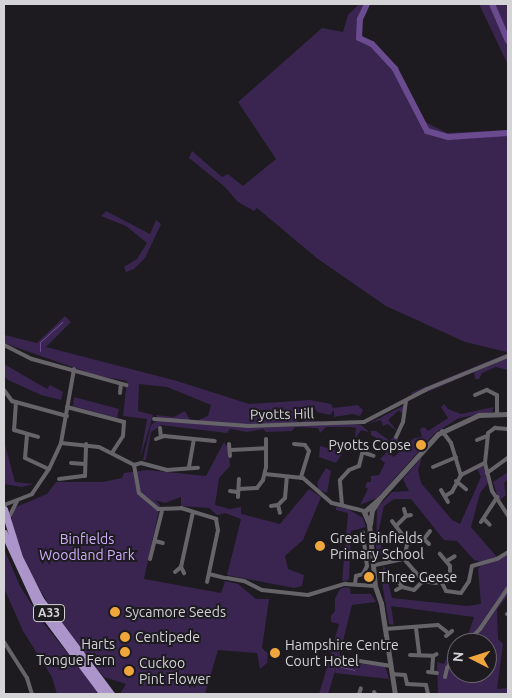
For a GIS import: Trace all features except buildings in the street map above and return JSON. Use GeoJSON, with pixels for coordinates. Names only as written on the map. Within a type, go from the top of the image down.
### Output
{"type":"FeatureCollection","features":[{"type":"Feature","properties":{"kind":"highway","name":"A33"},"geometry":{"type":"LineString","coordinates":[[4,508],[6,521],[19,557],[40,598],[111,694]]}},
{"type":"Feature","properties":{"kind":"highway"},"geometry":{"type":"LineString","coordinates":[[5,538],[6,521]]}},
{"type":"Feature","properties":{"kind":"highway","name":"A33"},"geometry":{"type":"LineString","coordinates":[[5,538],[45,619],[102,694]]}},
{"type":"Feature","properties":{"kind":"street"},"geometry":{"type":"LineString","coordinates":[[4,345],[32,359],[74,369],[123,385],[120,393]]}},
{"type":"Feature","properties":{"kind":"street","name":"Pyotts Hill"},"geometry":{"type":"LineString","coordinates":[[154,419],[250,426],[356,423],[382,414],[406,400],[508,356]]}},
{"type":"Feature","properties":{"kind":"street"},"geometry":{"type":"LineString","coordinates":[[4,504],[17,501],[36,490],[48,469],[61,442],[74,369]]}},
{"type":"Feature","properties":{"kind":"street"},"geometry":{"type":"LineString","coordinates":[[11,387],[4,390],[9,399],[66,416]]}},
{"type":"Feature","properties":{"kind":"street"},"geometry":{"type":"LineString","coordinates":[[475,395],[487,390],[497,395],[503,394]]}},
{"type":"Feature","properties":{"kind":"street"},"geometry":{"type":"LineString","coordinates":[[497,395],[497,414]]}},
{"type":"Feature","properties":{"kind":"street"},"geometry":{"type":"LineString","coordinates":[[396,438],[403,422],[406,400]]}},
{"type":"Feature","properties":{"kind":"street"},"geometry":{"type":"LineString","coordinates":[[16,402],[12,428],[27,435],[38,437]]}},
{"type":"Feature","properties":{"kind":"street"},"geometry":{"type":"LineString","coordinates":[[68,407],[124,422],[123,436],[112,452]]}},
{"type":"Feature","properties":{"kind":"street"},"geometry":{"type":"LineString","coordinates":[[366,511],[380,498],[421,450],[442,431],[467,419],[508,414]]}},
{"type":"Feature","properties":{"kind":"street"},"geometry":{"type":"LineString","coordinates":[[160,428],[161,437]]}},
{"type":"Feature","properties":{"kind":"street"},"geometry":{"type":"LineString","coordinates":[[477,440],[487,436],[495,428],[508,429]]}},
{"type":"Feature","properties":{"kind":"street"},"geometry":{"type":"LineString","coordinates":[[442,431],[456,458],[461,475]]}},
{"type":"Feature","properties":{"kind":"street"},"geometry":{"type":"LineString","coordinates":[[27,435],[25,458],[48,469]]}},
{"type":"Feature","properties":{"kind":"street"},"geometry":{"type":"LineString","coordinates":[[487,436],[485,463],[487,472],[497,497],[508,516]]}},
{"type":"Feature","properties":{"kind":"street"},"geometry":{"type":"LineString","coordinates":[[156,439],[161,437],[215,441]]}},
{"type":"Feature","properties":{"kind":"street"},"geometry":{"type":"LineString","coordinates":[[302,437],[301,443],[310,454],[302,478]]}},
{"type":"Feature","properties":{"kind":"street"},"geometry":{"type":"LineString","coordinates":[[230,491],[238,492],[257,488],[265,474],[266,439]]}},
{"type":"Feature","properties":{"kind":"street"},"geometry":{"type":"LineString","coordinates":[[189,467],[194,440]]}},
{"type":"Feature","properties":{"kind":"street"},"geometry":{"type":"LineString","coordinates":[[61,442],[86,444],[112,452],[134,464],[141,463],[166,470],[189,467],[198,468]]}},
{"type":"Feature","properties":{"kind":"street"},"geometry":{"type":"LineString","coordinates":[[294,444],[301,443]]}},
{"type":"Feature","properties":{"kind":"street"},"geometry":{"type":"LineString","coordinates":[[59,479],[85,476],[86,444]]}},
{"type":"Feature","properties":{"kind":"street"},"geometry":{"type":"LineString","coordinates":[[228,444],[231,450],[230,456]]}},
{"type":"Feature","properties":{"kind":"street"},"geometry":{"type":"LineString","coordinates":[[231,450],[266,448]]}},
{"type":"Feature","properties":{"kind":"street"},"geometry":{"type":"LineString","coordinates":[[342,505],[340,480],[349,470],[359,466],[364,452],[374,456]]}},
{"type":"Feature","properties":{"kind":"street"},"geometry":{"type":"LineString","coordinates":[[433,467],[456,458]]}},
{"type":"Feature","properties":{"kind":"street"},"geometry":{"type":"LineString","coordinates":[[487,472],[508,458]]}},
{"type":"Feature","properties":{"kind":"street"},"geometry":{"type":"LineString","coordinates":[[71,463],[85,464]]}},
{"type":"Feature","properties":{"kind":"street"},"geometry":{"type":"LineString","coordinates":[[445,496],[452,492],[456,481],[461,475],[485,463]]}},
{"type":"Feature","properties":{"kind":"street"},"geometry":{"type":"LineString","coordinates":[[134,464],[139,493],[162,511],[181,508],[213,517],[218,523],[207,582]]}},
{"type":"Feature","properties":{"kind":"street"},"geometry":{"type":"LineString","coordinates":[[265,474],[302,478],[326,500],[366,511]]}},
{"type":"Feature","properties":{"kind":"street"},"geometry":{"type":"LineString","coordinates":[[271,506],[278,505],[286,494],[287,477]]}},
{"type":"Feature","properties":{"kind":"street"},"geometry":{"type":"LineString","coordinates":[[238,492],[239,479]]}},
{"type":"Feature","properties":{"kind":"street"},"geometry":{"type":"LineString","coordinates":[[456,481],[466,490]]}},
{"type":"Feature","properties":{"kind":"street"},"geometry":{"type":"LineString","coordinates":[[441,490],[448,502]]}},
{"type":"Feature","properties":{"kind":"street"},"geometry":{"type":"LineString","coordinates":[[490,525],[483,521],[497,497]]}},
{"type":"Feature","properties":{"kind":"street"},"geometry":{"type":"LineString","coordinates":[[6,521],[17,501]]}},
{"type":"Feature","properties":{"kind":"street"},"geometry":{"type":"LineString","coordinates":[[278,505],[280,513]]}},
{"type":"Feature","properties":{"kind":"street"},"geometry":{"type":"LineString","coordinates":[[404,509],[406,516]]}},
{"type":"Feature","properties":{"kind":"street"},"geometry":{"type":"LineString","coordinates":[[150,559],[162,511]]}},
{"type":"Feature","properties":{"kind":"street"},"geometry":{"type":"LineString","coordinates":[[366,511],[370,524],[375,565],[375,586],[385,629],[396,694]]}},
{"type":"Feature","properties":{"kind":"street"},"geometry":{"type":"LineString","coordinates":[[175,572],[181,567],[193,512]]}},
{"type":"Feature","properties":{"kind":"street"},"geometry":{"type":"LineString","coordinates":[[396,526],[406,516],[411,515]]}},
{"type":"Feature","properties":{"kind":"street"},"geometry":{"type":"LineString","coordinates":[[392,521],[408,540]]}},
{"type":"Feature","properties":{"kind":"street"},"geometry":{"type":"LineString","coordinates":[[424,539],[430,531]]}},
{"type":"Feature","properties":{"kind":"street"},"geometry":{"type":"LineString","coordinates":[[354,584],[356,576],[365,572],[363,532]]}},
{"type":"Feature","properties":{"kind":"street"},"geometry":{"type":"LineString","coordinates":[[408,540],[424,539],[429,544]]}},
{"type":"Feature","properties":{"kind":"street"},"geometry":{"type":"LineString","coordinates":[[404,559],[408,540]]}},
{"type":"Feature","properties":{"kind":"street"},"geometry":{"type":"LineString","coordinates":[[154,541],[163,543]]}},
{"type":"Feature","properties":{"kind":"street"},"geometry":{"type":"LineString","coordinates":[[466,590],[471,568],[480,562],[497,560],[508,552]]}},
{"type":"Feature","properties":{"kind":"street"},"geometry":{"type":"LineString","coordinates":[[396,590],[402,587],[414,590],[423,581],[441,581],[450,574],[447,561],[440,554]]}},
{"type":"Feature","properties":{"kind":"street"},"geometry":{"type":"LineString","coordinates":[[447,561],[455,556]]}},
{"type":"Feature","properties":{"kind":"street"},"geometry":{"type":"LineString","coordinates":[[375,565],[404,559]]}},
{"type":"Feature","properties":{"kind":"street"},"geometry":{"type":"LineString","coordinates":[[404,559],[423,581]]}},
{"type":"Feature","properties":{"kind":"street"},"geometry":{"type":"LineString","coordinates":[[181,567],[184,573]]}},
{"type":"Feature","properties":{"kind":"street"},"geometry":{"type":"LineString","coordinates":[[209,574],[244,581],[262,590],[308,595],[354,584],[375,586]]}},
{"type":"Feature","properties":{"kind":"street"},"geometry":{"type":"LineString","coordinates":[[398,581],[402,587]]}},
{"type":"Feature","properties":{"kind":"street"},"geometry":{"type":"LineString","coordinates":[[441,581],[450,593],[458,594],[466,590]]}},
{"type":"Feature","properties":{"kind":"street"},"geometry":{"type":"LineString","coordinates":[[476,633],[508,588]]}},
{"type":"Feature","properties":{"kind":"street"},"geometry":{"type":"LineString","coordinates":[[466,590],[470,592]]}},
{"type":"Feature","properties":{"kind":"street"},"geometry":{"type":"LineString","coordinates":[[385,629],[438,625],[447,634],[452,631]]}},
{"type":"Feature","properties":{"kind":"street"},"geometry":{"type":"LineString","coordinates":[[416,628],[419,654]]}},
{"type":"Feature","properties":{"kind":"street"},"geometry":{"type":"LineString","coordinates":[[4,642],[27,678],[32,694]]}},
{"type":"Feature","properties":{"kind":"street"},"geometry":{"type":"LineString","coordinates":[[410,655],[435,655],[432,672]]}},
{"type":"Feature","properties":{"kind":"street"},"geometry":{"type":"LineString","coordinates":[[340,658],[391,666]]}},
{"type":"Feature","properties":{"kind":"street"},"geometry":{"type":"LineString","coordinates":[[445,677],[447,668]]}},
{"type":"Feature","properties":{"kind":"street"},"geometry":{"type":"LineString","coordinates":[[392,674],[405,675],[407,684],[426,685],[428,694]]}},
{"type":"Feature","properties":{"kind":"street"},"geometry":{"type":"LineString","coordinates":[[354,694],[359,694],[360,688]]}},
{"type":"Feature","properties":{"kind":"green space"},"geometry":{"type":"Polygon","coordinates":[[[359,4],[369,4],[365,8],[359,36],[382,52],[425,122],[447,133],[508,130],[507,352],[465,342],[386,306],[318,259],[257,208],[254,211],[238,202],[224,186],[189,158],[192,151],[222,177],[228,174],[243,186],[276,159],[238,102],[322,28],[343,32],[348,15],[359,4]]]}},
{"type":"Feature","properties":{"kind":"green space"},"geometry":{"type":"Polygon","coordinates":[[[479,4],[490,4],[495,12],[491,4],[508,4],[508,65],[479,4]]]}},
{"type":"Feature","properties":{"kind":"green space"},"geometry":{"type":"Polygon","coordinates":[[[106,211],[150,234],[156,220],[161,224],[145,258],[134,269],[126,272],[124,267],[137,259],[147,243],[126,226],[101,216],[106,211]]]}},
{"type":"Feature","properties":{"kind":"green space"},"geometry":{"type":"Polygon","coordinates":[[[65,316],[71,322],[46,347],[177,381],[249,404],[310,400],[331,404],[333,408],[358,405],[363,410],[360,416],[353,414],[334,417],[334,410],[330,415],[317,412],[314,406],[293,414],[299,423],[306,420],[361,425],[369,432],[361,430],[355,439],[356,428],[351,427],[326,427],[320,433],[318,428],[295,427],[292,431],[266,432],[263,429],[247,432],[230,429],[227,433],[161,425],[151,432],[146,460],[143,460],[151,425],[158,420],[156,415],[174,417],[185,411],[190,420],[196,421],[208,416],[211,405],[167,387],[139,384],[138,411],[153,415],[140,459],[147,419],[123,416],[127,381],[95,375],[4,343],[4,335],[37,343],[65,316]]]}},
{"type":"Feature","properties":{"kind":"green space"},"geometry":{"type":"Polygon","coordinates":[[[508,353],[508,370],[496,367],[482,373],[479,379],[475,379],[474,372],[430,391],[413,396],[411,393],[508,353]]]}},
{"type":"Feature","properties":{"kind":"green space"},"geometry":{"type":"Polygon","coordinates":[[[4,364],[47,389],[50,385],[63,392],[61,400],[41,395],[8,380],[4,376],[4,364]]]}},
{"type":"Feature","properties":{"kind":"green space"},"geometry":{"type":"Polygon","coordinates":[[[74,397],[119,409],[117,418],[73,406],[74,397]]]}},
{"type":"Feature","properties":{"kind":"green space"},"geometry":{"type":"Polygon","coordinates":[[[444,404],[448,409],[461,414],[494,407],[492,412],[459,418],[435,433],[377,498],[360,505],[368,489],[365,487],[367,482],[371,482],[371,476],[379,475],[385,463],[380,459],[388,451],[389,445],[371,435],[371,431],[376,431],[390,441],[395,435],[398,437],[398,447],[391,455],[394,457],[414,438],[422,437],[420,429],[424,427],[428,431],[448,418],[441,407],[444,404]]]}},
{"type":"Feature","properties":{"kind":"green space"},"geometry":{"type":"Polygon","coordinates":[[[405,405],[402,414],[399,410],[388,420],[398,432],[388,424],[383,426],[381,420],[368,424],[405,405]]]}},
{"type":"Feature","properties":{"kind":"green space"},"geometry":{"type":"Polygon","coordinates":[[[4,441],[15,482],[33,484],[22,487],[4,484],[4,441]]]}},
{"type":"Feature","properties":{"kind":"green space","name":"Binfields Woodland Park"},"geometry":{"type":"Polygon","coordinates":[[[224,442],[229,450],[230,466],[219,478],[215,505],[229,509],[241,507],[241,514],[280,524],[309,489],[321,497],[303,540],[285,556],[288,569],[304,575],[302,586],[294,588],[227,575],[241,519],[225,513],[217,515],[209,508],[181,506],[181,497],[165,503],[155,500],[160,505],[144,579],[221,593],[225,581],[238,584],[256,599],[269,599],[262,648],[268,654],[267,663],[260,669],[257,653],[218,650],[205,694],[120,694],[126,684],[104,677],[61,625],[28,569],[11,523],[12,514],[16,507],[47,494],[56,482],[103,482],[122,478],[124,473],[147,470],[206,476],[224,442]]]}},
{"type":"Feature","properties":{"kind":"green space"},"geometry":{"type":"Polygon","coordinates":[[[320,446],[343,452],[336,463],[319,457],[320,446]]]}},
{"type":"Feature","properties":{"kind":"green space"},"geometry":{"type":"Polygon","coordinates":[[[422,457],[418,470],[421,483],[452,520],[460,524],[481,477],[477,468],[484,464],[488,483],[480,493],[471,527],[500,559],[508,554],[508,595],[497,609],[498,639],[503,644],[497,689],[508,688],[508,694],[438,694],[437,662],[444,664],[447,657],[447,683],[497,683],[497,633],[468,633],[474,617],[391,606],[394,625],[389,624],[381,576],[384,565],[392,598],[467,606],[481,604],[478,568],[485,563],[474,560],[457,541],[444,540],[411,499],[394,499],[384,506],[379,529],[380,539],[384,539],[381,544],[383,559],[376,548],[377,508],[392,492],[409,491],[403,479],[422,457]]]}},
{"type":"Feature","properties":{"kind":"green space"},"geometry":{"type":"Polygon","coordinates":[[[326,468],[331,471],[327,493],[319,490],[317,483],[326,468]]]}},
{"type":"Feature","properties":{"kind":"green space"},"geometry":{"type":"Polygon","coordinates":[[[508,472],[508,479],[504,483],[506,495],[499,501],[493,482],[508,472]]]}},
{"type":"Feature","properties":{"kind":"green space"},"geometry":{"type":"Polygon","coordinates":[[[336,507],[348,509],[363,518],[366,527],[351,531],[349,580],[342,581],[348,513],[336,510],[336,507]]]}},
{"type":"Feature","properties":{"kind":"green space"},"geometry":{"type":"Polygon","coordinates":[[[4,549],[20,586],[44,624],[101,694],[57,694],[52,677],[23,631],[4,588],[4,549]]]}},
{"type":"Feature","properties":{"kind":"green space"},"geometry":{"type":"Polygon","coordinates":[[[350,588],[351,594],[371,594],[376,602],[352,605],[339,657],[332,656],[331,652],[339,624],[331,622],[331,616],[335,611],[335,599],[340,589],[350,588]]]}},
{"type":"Feature","properties":{"kind":"green space"},"geometry":{"type":"Polygon","coordinates":[[[329,661],[385,666],[389,679],[335,673],[336,668],[328,694],[319,694],[329,661]]]}},
{"type":"Feature","properties":{"kind":"waterway"},"geometry":{"type":"LineString","coordinates":[[367,4],[360,19],[359,38],[372,44],[395,69],[427,131],[448,137],[508,133]]}},
{"type":"Feature","properties":{"kind":"waterway"},"geometry":{"type":"LineString","coordinates":[[492,4],[508,41]]}},
{"type":"Feature","properties":{"kind":"waterway"},"geometry":{"type":"LineString","coordinates":[[40,351],[40,342],[62,322]]}},
{"type":"Feature","properties":{"kind":"waterway"},"geometry":{"type":"LineString","coordinates":[[329,665],[335,665]]}},
{"type":"Feature","properties":{"kind":"waterway"},"geometry":{"type":"LineString","coordinates":[[339,666],[354,670]]}},
{"type":"Feature","properties":{"kind":"place","name":"Pyotts Copse"},"geometry":{"type":"Point","coordinates":[421,445]}},
{"type":"Feature","properties":{"kind":"place","name":"Great Binfields Primary School"},"geometry":{"type":"Point","coordinates":[320,546]}},
{"type":"Feature","properties":{"kind":"place","name":"Three Geese"},"geometry":{"type":"Point","coordinates":[369,577]}},
{"type":"Feature","properties":{"kind":"place","name":"Sycamore Seeds"},"geometry":{"type":"Point","coordinates":[115,612]}},
{"type":"Feature","properties":{"kind":"place","name":"Centipede"},"geometry":{"type":"Point","coordinates":[125,637]}},
{"type":"Feature","properties":{"kind":"place","name":"Harts Tongue Fern"},"geometry":{"type":"Point","coordinates":[125,652]}},
{"type":"Feature","properties":{"kind":"place","name":"Hampshire Centre Court Hotel"},"geometry":{"type":"Point","coordinates":[275,653]}},
{"type":"Feature","properties":{"kind":"place","name":"Cuckoo Pint Flower"},"geometry":{"type":"Point","coordinates":[129,671]}}]}
